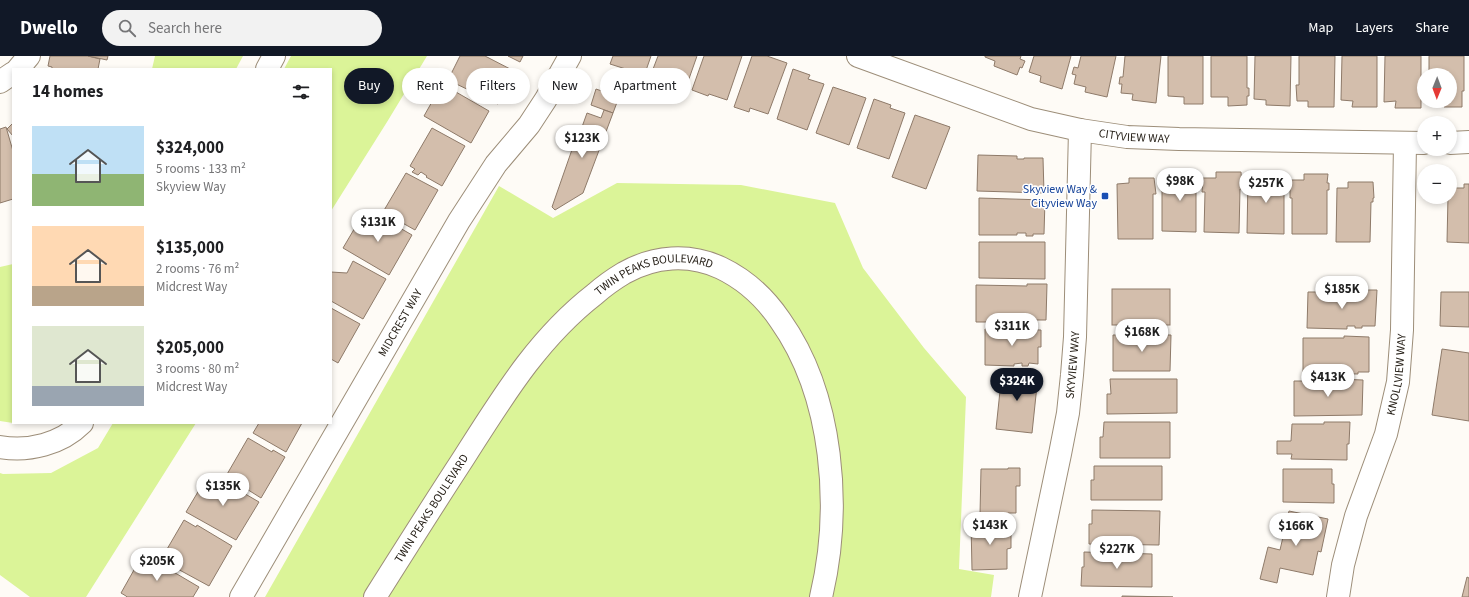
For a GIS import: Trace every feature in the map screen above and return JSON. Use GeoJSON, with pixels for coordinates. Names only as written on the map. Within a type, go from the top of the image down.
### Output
{"type":"FeatureCollection","features":[{"type":"Feature","properties":{"kind":"street"},"geometry":{"type":"LineString","coordinates":[[19,68],[29,56]]}},
{"type":"Feature","properties":{"kind":"street"},"geometry":{"type":"LineString","coordinates":[[268,68],[274,56]]}},
{"type":"Feature","properties":{"kind":"street","name":"MIDCREST WAY"},"geometry":{"type":"LineString","coordinates":[[241,597],[459,221],[496,164],[529,124],[546,99],[570,56]]}},
{"type":"Feature","properties":{"kind":"street","name":"CITYVIEW WAY"},"geometry":{"type":"LineString","coordinates":[[858,56],[1031,119],[1080,130],[1127,137],[1164,139],[1415,143]]}},
{"type":"Feature","properties":{"kind":"street"},"geometry":{"type":"LineString","coordinates":[[0,82],[12,74]]}},
{"type":"Feature","properties":{"kind":"street","name":"SKYVIEW WAY"},"geometry":{"type":"LineString","coordinates":[[1030,597],[1068,414],[1075,337],[1080,130]]}},
{"type":"Feature","properties":{"kind":"street"},"geometry":{"type":"LineString","coordinates":[[1457,143],[1469,142]]}},
{"type":"Feature","properties":{"kind":"street","name":"KNOLLVIEW WAY"},"geometry":{"type":"LineString","coordinates":[[1338,597],[1343,565],[1356,516],[1386,434],[1398,382],[1415,143]]}},
{"type":"Feature","properties":{"kind":"street","name":"TWIN PEAKS BOULEVARD"},"geometry":{"type":"LineString","coordinates":[[375,597],[494,410],[541,344],[573,312],[600,289],[623,273],[647,263],[673,258],[688,258],[716,265],[735,275],[752,288],[772,309],[791,335],[808,370],[815,389],[822,417],[828,450],[831,488],[830,545],[821,597]]}},
{"type":"Feature","properties":{"kind":"street"},"geometry":{"type":"LineString","coordinates":[[0,447],[25,449],[48,444],[70,433],[81,424]]}},
{"type":"Feature","properties":{"kind":"green space"},"geometry":{"type":"Polygon","coordinates":[[[155,56],[243,56],[237,68],[152,68],[155,56]]]}},
{"type":"Feature","properties":{"kind":"green space"},"geometry":{"type":"Polygon","coordinates":[[[291,56],[427,56],[420,68],[402,68],[402,97],[332,209],[332,68],[285,68],[291,56]]]}},
{"type":"Feature","properties":{"kind":"green space"},"geometry":{"type":"Polygon","coordinates":[[[617,183],[741,185],[835,203],[863,268],[924,348],[966,397],[959,569],[994,575],[991,597],[265,597],[499,186],[553,218],[617,183]]]}},
{"type":"Feature","properties":{"kind":"green space"},"geometry":{"type":"Polygon","coordinates":[[[12,264],[12,423],[0,421],[0,267],[12,264]]]}},
{"type":"Feature","properties":{"kind":"green space"},"geometry":{"type":"Polygon","coordinates":[[[112,424],[195,424],[86,597],[30,597],[0,575],[0,473],[51,473],[98,448],[112,424]]]}},
{"type":"Feature","properties":{"kind":"building"},"geometry":{"type":"Polygon","coordinates":[[[50,56],[88,56],[100,59],[98,68],[52,68],[48,66],[50,56]]]}},
{"type":"Feature","properties":{"kind":"building"},"geometry":{"type":"Polygon","coordinates":[[[88,56],[108,56],[107,60],[88,56]]]}},
{"type":"Feature","properties":{"kind":"building"},"geometry":{"type":"Polygon","coordinates":[[[460,56],[485,56],[508,68],[466,68],[466,89],[458,85],[458,68],[454,68],[460,56]]]}},
{"type":"Feature","properties":{"kind":"building"},"geometry":{"type":"Polygon","coordinates":[[[508,56],[523,56],[520,62],[508,56]]]}},
{"type":"Feature","properties":{"kind":"building"},"geometry":{"type":"Polygon","coordinates":[[[613,56],[651,56],[647,68],[623,68],[610,64],[613,56]]]}},
{"type":"Feature","properties":{"kind":"building"},"geometry":{"type":"Polygon","coordinates":[[[658,56],[697,56],[691,73],[691,68],[653,68],[658,56]]]}},
{"type":"Feature","properties":{"kind":"building"},"geometry":{"type":"Polygon","coordinates":[[[704,56],[742,56],[727,100],[709,94],[708,96],[692,90],[704,56]]]}},
{"type":"Feature","properties":{"kind":"building"},"geometry":{"type":"Polygon","coordinates":[[[752,56],[767,56],[787,63],[768,114],[750,108],[749,112],[734,107],[752,56]]]}},
{"type":"Feature","properties":{"kind":"building"},"geometry":{"type":"Polygon","coordinates":[[[985,56],[1021,56],[1020,59],[1025,61],[1022,68],[1020,67],[1017,75],[994,66],[995,61],[985,56]]]}},
{"type":"Feature","properties":{"kind":"building"},"geometry":{"type":"Polygon","coordinates":[[[1034,56],[1071,56],[1062,89],[1040,82],[1041,76],[1029,72],[1034,56]]]}},
{"type":"Feature","properties":{"kind":"building"},"geometry":{"type":"Polygon","coordinates":[[[1081,56],[1116,56],[1107,97],[1085,92],[1086,87],[1074,84],[1076,75],[1072,74],[1074,67],[1078,68],[1081,56]]]}},
{"type":"Feature","properties":{"kind":"building"},"geometry":{"type":"Polygon","coordinates":[[[1125,56],[1161,56],[1156,103],[1132,100],[1133,94],[1121,93],[1122,84],[1119,84],[1120,77],[1123,77],[1125,56]]]}},
{"type":"Feature","properties":{"kind":"building"},"geometry":{"type":"Polygon","coordinates":[[[1168,56],[1203,56],[1203,104],[1184,104],[1184,97],[1168,96],[1168,56]]]}},
{"type":"Feature","properties":{"kind":"building"},"geometry":{"type":"Polygon","coordinates":[[[1211,56],[1247,56],[1247,88],[1249,88],[1249,96],[1247,96],[1247,105],[1228,106],[1228,97],[1211,97],[1211,56]]]}},
{"type":"Feature","properties":{"kind":"building"},"geometry":{"type":"Polygon","coordinates":[[[1255,56],[1291,56],[1290,106],[1266,105],[1266,100],[1254,99],[1255,56]]]}},
{"type":"Feature","properties":{"kind":"building"},"geometry":{"type":"Polygon","coordinates":[[[1299,56],[1335,56],[1334,107],[1308,107],[1308,101],[1297,101],[1296,85],[1299,85],[1299,56]]]}},
{"type":"Feature","properties":{"kind":"building"},"geometry":{"type":"Polygon","coordinates":[[[1342,56],[1377,56],[1377,107],[1352,107],[1353,101],[1341,100],[1342,56]]]}},
{"type":"Feature","properties":{"kind":"building"},"geometry":{"type":"Polygon","coordinates":[[[1385,56],[1421,56],[1421,68],[1417,68],[1417,108],[1395,108],[1396,101],[1384,102],[1385,56]]]}},
{"type":"Feature","properties":{"kind":"building"},"geometry":{"type":"Polygon","coordinates":[[[1429,56],[1464,56],[1464,91],[1462,91],[1462,107],[1457,107],[1457,68],[1429,68],[1429,56]]]}},
{"type":"Feature","properties":{"kind":"building"},"geometry":{"type":"Polygon","coordinates":[[[793,69],[810,75],[808,79],[824,84],[807,130],[777,119],[793,69]]]}},
{"type":"Feature","properties":{"kind":"building"},"geometry":{"type":"Polygon","coordinates":[[[833,87],[866,98],[849,145],[816,133],[833,87]]]}},
{"type":"Feature","properties":{"kind":"building"},"geometry":{"type":"Polygon","coordinates":[[[596,89],[600,90],[600,104],[616,104],[613,113],[591,105],[596,89]]]}},
{"type":"Feature","properties":{"kind":"building"},"geometry":{"type":"Polygon","coordinates":[[[458,93],[466,98],[466,104],[477,104],[489,111],[471,143],[424,116],[431,104],[458,104],[458,93]]]}},
{"type":"Feature","properties":{"kind":"building"},"geometry":{"type":"Polygon","coordinates":[[[874,99],[891,105],[890,108],[905,113],[889,159],[857,148],[874,99]]]}},
{"type":"Feature","properties":{"kind":"building"},"geometry":{"type":"Polygon","coordinates":[[[604,110],[613,113],[583,193],[555,210],[552,207],[575,141],[577,141],[587,113],[601,118],[604,110]]]}},
{"type":"Feature","properties":{"kind":"building"},"geometry":{"type":"Polygon","coordinates":[[[915,115],[950,127],[926,189],[892,177],[915,115]]]}},
{"type":"Feature","properties":{"kind":"building"},"geometry":{"type":"Polygon","coordinates":[[[12,124],[12,135],[7,129],[12,124]]]}},
{"type":"Feature","properties":{"kind":"building"},"geometry":{"type":"Polygon","coordinates":[[[6,127],[12,148],[12,199],[0,203],[0,129],[6,127]]]}},
{"type":"Feature","properties":{"kind":"building"},"geometry":{"type":"Polygon","coordinates":[[[432,128],[465,146],[442,186],[426,177],[427,176],[421,172],[418,175],[412,172],[415,169],[410,166],[432,128]]]}},
{"type":"Feature","properties":{"kind":"building"},"geometry":{"type":"Polygon","coordinates":[[[978,155],[1017,156],[1017,159],[1043,158],[1044,193],[977,191],[978,155]]]}},
{"type":"Feature","properties":{"kind":"building"},"geometry":{"type":"Polygon","coordinates":[[[1173,172],[1196,172],[1196,181],[1200,181],[1199,189],[1196,188],[1196,232],[1162,231],[1162,178],[1173,178],[1173,172]]]}},
{"type":"Feature","properties":{"kind":"building"},"geometry":{"type":"Polygon","coordinates":[[[1216,172],[1241,172],[1242,189],[1240,189],[1239,233],[1204,232],[1205,192],[1202,192],[1203,178],[1216,178],[1216,172]]]}},
{"type":"Feature","properties":{"kind":"building"},"geometry":{"type":"Polygon","coordinates":[[[406,173],[438,190],[415,230],[383,212],[406,173]]]}},
{"type":"Feature","properties":{"kind":"building"},"geometry":{"type":"Polygon","coordinates":[[[1261,173],[1284,173],[1284,182],[1287,182],[1287,190],[1284,190],[1284,234],[1247,233],[1248,179],[1261,179],[1261,173]]]}},
{"type":"Feature","properties":{"kind":"building"},"geometry":{"type":"Polygon","coordinates":[[[1304,174],[1328,174],[1327,183],[1329,183],[1329,190],[1327,190],[1327,234],[1292,234],[1292,198],[1290,198],[1290,180],[1304,180],[1304,174]]]}},
{"type":"Feature","properties":{"kind":"building"},"geometry":{"type":"Polygon","coordinates":[[[1129,178],[1154,178],[1156,194],[1153,194],[1153,239],[1118,239],[1117,184],[1129,183],[1129,178]]]}},
{"type":"Feature","properties":{"kind":"building"},"geometry":{"type":"Polygon","coordinates":[[[1348,182],[1373,182],[1374,198],[1373,202],[1371,202],[1370,242],[1336,242],[1337,188],[1348,188],[1348,182]]]}},
{"type":"Feature","properties":{"kind":"building"},"geometry":{"type":"Polygon","coordinates":[[[1464,184],[1469,184],[1469,243],[1447,242],[1448,204],[1457,204],[1457,188],[1464,188],[1464,184]]]}},
{"type":"Feature","properties":{"kind":"building"},"geometry":{"type":"Polygon","coordinates":[[[979,198],[1045,200],[1044,234],[1033,234],[1033,236],[1026,236],[1026,233],[1017,233],[1017,235],[979,235],[979,198]]]}},
{"type":"Feature","properties":{"kind":"building"},"geometry":{"type":"Polygon","coordinates":[[[374,213],[412,235],[389,275],[343,248],[356,226],[367,226],[374,213]]]}},
{"type":"Feature","properties":{"kind":"building"},"geometry":{"type":"Polygon","coordinates":[[[979,242],[1045,242],[1045,279],[979,278],[979,242]]]}},
{"type":"Feature","properties":{"kind":"building"},"geometry":{"type":"Polygon","coordinates":[[[353,261],[386,279],[363,319],[332,302],[332,272],[347,273],[353,261]]]}},
{"type":"Feature","properties":{"kind":"building"},"geometry":{"type":"Polygon","coordinates":[[[1027,284],[1047,284],[1046,320],[1033,320],[1033,322],[1016,320],[1016,322],[976,322],[976,285],[1027,286],[1027,284]]]}},
{"type":"Feature","properties":{"kind":"building"},"geometry":{"type":"Polygon","coordinates":[[[1112,289],[1170,289],[1170,325],[1112,325],[1112,289]]]}},
{"type":"Feature","properties":{"kind":"building"},"geometry":{"type":"Polygon","coordinates":[[[1359,290],[1377,290],[1375,326],[1362,326],[1362,328],[1355,328],[1355,326],[1347,326],[1347,329],[1307,328],[1308,292],[1359,292],[1359,290]]]}},
{"type":"Feature","properties":{"kind":"building"},"geometry":{"type":"Polygon","coordinates":[[[1441,292],[1469,292],[1469,327],[1440,326],[1441,292]]]}},
{"type":"Feature","properties":{"kind":"building"},"geometry":{"type":"Polygon","coordinates":[[[332,309],[360,324],[338,363],[332,360],[332,309]]]}},
{"type":"Feature","properties":{"kind":"building"},"geometry":{"type":"Polygon","coordinates":[[[985,329],[1041,330],[1041,347],[1038,347],[1038,364],[1029,363],[1028,366],[1022,366],[1022,363],[1014,364],[1014,366],[985,365],[985,329]]]}},
{"type":"Feature","properties":{"kind":"building"},"geometry":{"type":"Polygon","coordinates":[[[1113,335],[1171,335],[1170,371],[1113,371],[1113,335]]]}},
{"type":"Feature","properties":{"kind":"building"},"geometry":{"type":"Polygon","coordinates":[[[1344,336],[1369,337],[1369,372],[1358,372],[1358,374],[1303,373],[1303,338],[1344,338],[1344,336]]]}},
{"type":"Feature","properties":{"kind":"building"},"geometry":{"type":"Polygon","coordinates":[[[1442,349],[1469,353],[1469,421],[1432,415],[1442,349]]]}},
{"type":"Feature","properties":{"kind":"building"},"geometry":{"type":"Polygon","coordinates":[[[1002,372],[1038,376],[1032,433],[996,429],[1002,372]]]}},
{"type":"Feature","properties":{"kind":"building"},"geometry":{"type":"Polygon","coordinates":[[[1110,379],[1177,379],[1177,413],[1107,414],[1107,394],[1111,394],[1110,379]]]}},
{"type":"Feature","properties":{"kind":"building"},"geometry":{"type":"Polygon","coordinates":[[[1335,379],[1363,380],[1362,415],[1294,416],[1294,381],[1335,381],[1335,379]]]}},
{"type":"Feature","properties":{"kind":"building"},"geometry":{"type":"Polygon","coordinates":[[[1104,422],[1170,422],[1170,458],[1100,458],[1100,437],[1103,437],[1104,422]]]}},
{"type":"Feature","properties":{"kind":"building"},"geometry":{"type":"Polygon","coordinates":[[[1324,422],[1350,422],[1349,444],[1347,444],[1347,460],[1291,459],[1292,454],[1277,454],[1277,441],[1291,441],[1292,424],[1324,424],[1324,422]]]}},
{"type":"Feature","properties":{"kind":"building"},"geometry":{"type":"Polygon","coordinates":[[[258,424],[301,424],[286,452],[253,433],[258,424]]]}},
{"type":"Feature","properties":{"kind":"building"},"geometry":{"type":"Polygon","coordinates":[[[248,438],[272,452],[273,450],[285,457],[261,498],[226,476],[248,438]]]}},
{"type":"Feature","properties":{"kind":"building"},"geometry":{"type":"Polygon","coordinates":[[[1094,466],[1162,466],[1162,500],[1091,500],[1091,480],[1094,480],[1094,466]]]}},
{"type":"Feature","properties":{"kind":"building"},"geometry":{"type":"Polygon","coordinates":[[[1020,468],[1020,486],[1016,486],[1016,513],[1008,513],[1008,516],[1001,515],[1001,513],[995,513],[995,515],[980,515],[981,469],[1020,468]]]}},
{"type":"Feature","properties":{"kind":"building"},"geometry":{"type":"Polygon","coordinates":[[[1283,469],[1332,469],[1334,503],[1283,502],[1283,469]]]}},
{"type":"Feature","properties":{"kind":"building"},"geometry":{"type":"Polygon","coordinates":[[[208,475],[222,483],[223,481],[259,502],[236,540],[186,512],[208,475]]]}},
{"type":"Feature","properties":{"kind":"building"},"geometry":{"type":"Polygon","coordinates":[[[1092,510],[1160,511],[1159,545],[1089,544],[1089,524],[1092,524],[1092,510]]]}},
{"type":"Feature","properties":{"kind":"building"},"geometry":{"type":"Polygon","coordinates":[[[1289,511],[1328,519],[1321,552],[1318,551],[1313,575],[1280,568],[1277,583],[1260,579],[1268,547],[1280,550],[1289,511]]]}},
{"type":"Feature","properties":{"kind":"building"},"geometry":{"type":"Polygon","coordinates":[[[184,520],[196,527],[197,525],[232,546],[209,586],[174,567],[176,563],[163,556],[184,520]]]}},
{"type":"Feature","properties":{"kind":"building"},"geometry":{"type":"Polygon","coordinates":[[[971,523],[1011,523],[1011,548],[1007,549],[1007,569],[972,570],[971,523]]]}},
{"type":"Feature","properties":{"kind":"building"},"geometry":{"type":"Polygon","coordinates":[[[1084,552],[1152,554],[1152,587],[1081,586],[1082,567],[1084,567],[1084,552]]]}},
{"type":"Feature","properties":{"kind":"building"},"geometry":{"type":"Polygon","coordinates":[[[143,554],[199,587],[193,597],[127,597],[121,593],[143,554]]]}},
{"type":"Feature","properties":{"kind":"building"},"geometry":{"type":"Polygon","coordinates":[[[1467,577],[1469,578],[1469,597],[1462,597],[1467,577]]]}},
{"type":"Feature","properties":{"kind":"building"},"geometry":{"type":"Polygon","coordinates":[[[1122,596],[1173,597],[1122,597],[1122,596]]]}},
{"type":"Feature","properties":{"kind":"place","name":"Skyview Way & Cityview Way"},"geometry":{"type":"Point","coordinates":[1105,196]}}]}
